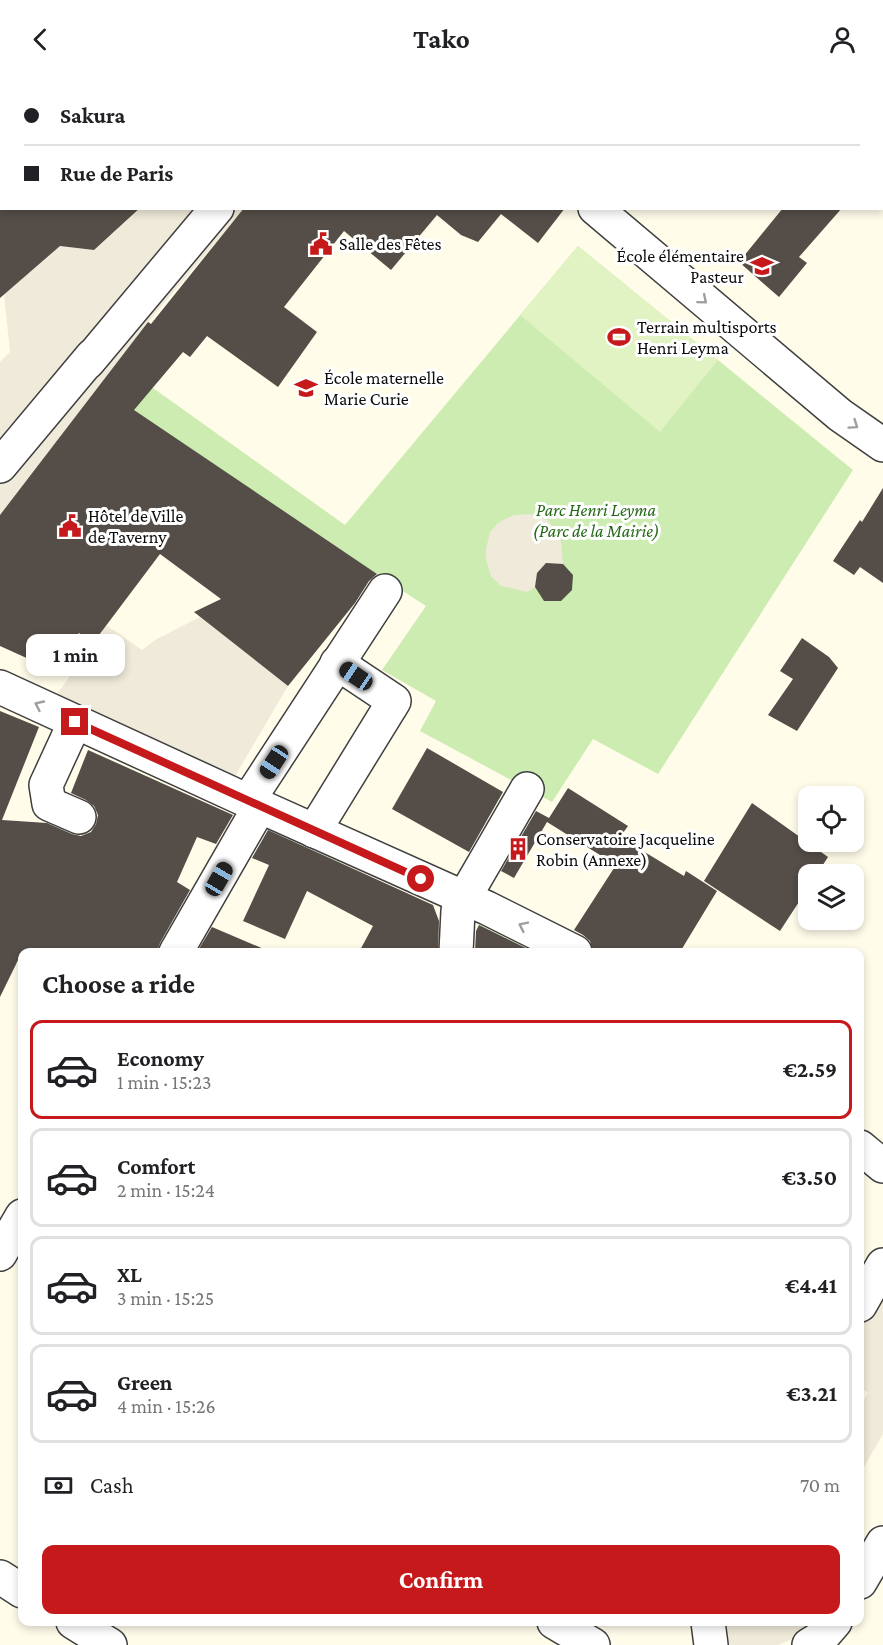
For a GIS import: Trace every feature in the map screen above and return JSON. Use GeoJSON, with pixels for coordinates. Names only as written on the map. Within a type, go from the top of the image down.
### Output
{"type":"FeatureCollection","features":[{"type":"Feature","properties":{"kind":"street"},"geometry":{"type":"LineString","coordinates":[[0,466],[215,210]]}},
{"type":"Feature","properties":{"kind":"street"},"geometry":{"type":"LineString","coordinates":[[597,210],[840,415],[883,445]]}},
{"type":"Feature","properties":{"kind":"street"},"geometry":{"type":"LineString","coordinates":[[178,948],[245,800],[385,591]]}},
{"type":"Feature","properties":{"kind":"street"},"geometry":{"type":"LineString","coordinates":[[314,831],[394,701],[338,663]]}},
{"type":"Feature","properties":{"kind":"street"},"geometry":{"type":"LineString","coordinates":[[0,687],[464,898],[567,948]]}},
{"type":"Feature","properties":{"kind":"street"},"geometry":{"type":"LineString","coordinates":[[75,722],[46,785],[49,804],[79,817]]}},
{"type":"Feature","properties":{"kind":"street"},"geometry":{"type":"LineString","coordinates":[[456,948],[458,911],[527,789]]}},
{"type":"Feature","properties":{"kind":"street"},"geometry":{"type":"LineString","coordinates":[[864,1150],[883,1166]]}},
{"type":"Feature","properties":{"kind":"street"},"geometry":{"type":"LineString","coordinates":[[0,1254],[18,1223]]}},
{"type":"Feature","properties":{"kind":"street"},"geometry":{"type":"LineString","coordinates":[[864,1298],[883,1265]]}},
{"type":"Feature","properties":{"kind":"street"},"geometry":{"type":"LineString","coordinates":[[864,1575],[883,1543]]}},
{"type":"Feature","properties":{"kind":"street"},"geometry":{"type":"LineString","coordinates":[[0,1577],[18,1588]]}},
{"type":"Feature","properties":{"kind":"street"},"geometry":{"type":"LineString","coordinates":[[79,1626],[110,1645]]}},
{"type":"Feature","properties":{"kind":"street"},"geometry":{"type":"LineString","coordinates":[[561,1626],[592,1645]]}},
{"type":"Feature","properties":{"kind":"street"},"geometry":{"type":"LineString","coordinates":[[709,1626],[711,1645]]}},
{"type":"Feature","properties":{"kind":"street"},"geometry":{"type":"LineString","coordinates":[[808,1645],[822,1637],[832,1626]]}},
{"type":"Feature","properties":{"kind":"green space","name":"Parc Henri Leyma (Parc de la Mairie)"},"geometry":{"type":"Polygon","coordinates":[[[578,246],[853,470],[658,774],[593,739],[552,802],[420,731],[436,701],[382,670],[426,606],[330,544],[99,387],[118,363],[345,525],[578,246]]]}},
{"type":"Feature","properties":{"kind":"green space","name":"Terrain multisports Henri Leyma"},"geometry":{"type":"Polygon","coordinates":[[[578,246],[718,360],[660,432],[520,315],[578,246]]]}},
{"type":"Feature","properties":{"kind":"shaded area"},"geometry":{"type":"Polygon","coordinates":[[[139,210],[243,210],[148,322],[0,515],[0,362],[10,352],[4,294],[60,246],[94,250],[139,210]]]}},
{"type":"Feature","properties":{"kind":"shaded area"},"geometry":{"type":"Polygon","coordinates":[[[530,514],[547,520],[558,532],[563,564],[546,563],[537,573],[535,587],[527,592],[501,586],[491,576],[486,560],[486,549],[490,532],[498,523],[514,515],[530,514]]]}},
{"type":"Feature","properties":{"kind":"shaded area"},"geometry":{"type":"Polygon","coordinates":[[[200,617],[288,686],[231,783],[55,697],[106,625],[142,650],[155,640],[200,617]]]}},
{"type":"Feature","properties":{"kind":"shaded area"},"geometry":{"type":"Polygon","coordinates":[[[883,1284],[883,1434],[864,1467],[864,1400],[868,1393],[864,1390],[864,1322],[883,1284]]]}},
{"type":"Feature","properties":{"kind":"shaded area"},"geometry":{"type":"Polygon","coordinates":[[[720,1626],[812,1626],[806,1633],[778,1645],[726,1645],[720,1626]]]}},
{"type":"Feature","properties":{"kind":"building"},"geometry":{"type":"Polygon","coordinates":[[[0,210],[138,210],[94,250],[60,246],[0,298],[0,210]]]}},
{"type":"Feature","properties":{"kind":"building"},"geometry":{"type":"Polygon","coordinates":[[[242,210],[563,210],[538,243],[501,214],[478,242],[461,235],[437,215],[391,270],[344,231],[284,307],[317,332],[278,387],[207,336],[190,357],[183,352],[134,410],[377,574],[369,581],[355,603],[288,686],[194,612],[221,599],[160,554],[93,643],[79,633],[51,669],[0,646],[0,515],[148,322],[151,324],[242,210]]]}},
{"type":"Feature","properties":{"kind":"building"},"geometry":{"type":"Polygon","coordinates":[[[781,210],[840,210],[799,257],[807,263],[779,297],[739,262],[781,210]]]}},
{"type":"Feature","properties":{"kind":"building"},"geometry":{"type":"Polygon","coordinates":[[[883,488],[883,583],[860,567],[854,575],[833,561],[860,520],[862,522],[883,488]]]}},
{"type":"Feature","properties":{"kind":"building"},"geometry":{"type":"Polygon","coordinates":[[[546,563],[563,564],[573,575],[572,590],[561,601],[544,601],[535,587],[537,573],[546,563]]]}},
{"type":"Feature","properties":{"kind":"building"},"geometry":{"type":"Polygon","coordinates":[[[802,638],[829,657],[838,668],[797,731],[768,715],[793,679],[780,671],[802,638]]]}},
{"type":"Feature","properties":{"kind":"building"},"geometry":{"type":"Polygon","coordinates":[[[0,711],[39,727],[2,820],[47,823],[81,836],[91,832],[98,815],[94,806],[71,793],[88,750],[233,815],[216,844],[197,837],[177,882],[190,890],[158,948],[18,948],[18,960],[0,997],[0,711]]]}},
{"type":"Feature","properties":{"kind":"building"},"geometry":{"type":"Polygon","coordinates":[[[427,748],[503,792],[469,852],[392,809],[427,748]]]}},
{"type":"Feature","properties":{"kind":"building"},"geometry":{"type":"Polygon","coordinates":[[[568,788],[628,826],[620,837],[684,876],[686,871],[717,891],[682,948],[592,948],[590,941],[574,930],[616,865],[547,822],[514,878],[501,871],[536,811],[549,818],[568,788]]]}},
{"type":"Feature","properties":{"kind":"building"},"geometry":{"type":"Polygon","coordinates":[[[752,803],[798,836],[798,852],[821,852],[828,857],[823,864],[798,864],[798,903],[780,931],[704,881],[752,803]]]}},
{"type":"Feature","properties":{"kind":"building"},"geometry":{"type":"Polygon","coordinates":[[[268,830],[433,905],[439,921],[438,948],[361,948],[373,926],[307,891],[285,939],[243,921],[269,865],[252,858],[268,830]]]}},
{"type":"Feature","properties":{"kind":"building"},"geometry":{"type":"Polygon","coordinates":[[[479,925],[526,948],[475,948],[476,931],[479,925]]]}},
{"type":"Feature","properties":{"kind":"building"},"geometry":{"type":"Polygon","coordinates":[[[212,927],[262,948],[199,948],[212,927]]]}},
{"type":"Feature","properties":{"kind":"place","name":"Salle des Fêtes"},"geometry":{"type":"Point","coordinates":[321,244]}},
{"type":"Feature","properties":{"kind":"place","name":"École élémentaire Pasteur"},"geometry":{"type":"Point","coordinates":[762,266]}},
{"type":"Feature","properties":{"kind":"place","name":"Terrain multisports Henri Leyma"},"geometry":{"type":"Point","coordinates":[619,337]}},
{"type":"Feature","properties":{"kind":"place","name":"École maternelle Marie Curie"},"geometry":{"type":"Point","coordinates":[306,388]}},
{"type":"Feature","properties":{"kind":"place","name":"Hôtel de Ville de Taverny"},"geometry":{"type":"Point","coordinates":[70,526]}},
{"type":"Feature","properties":{"kind":"place","name":"Conservatoire Jacqueline Robin (Annexe)"},"geometry":{"type":"Point","coordinates":[518,849]}},
{"type":"Feature","properties":{"kind":"route"},"geometry":{"type":"LineString","coordinates":[[75,722],[421,879]]}}]}
